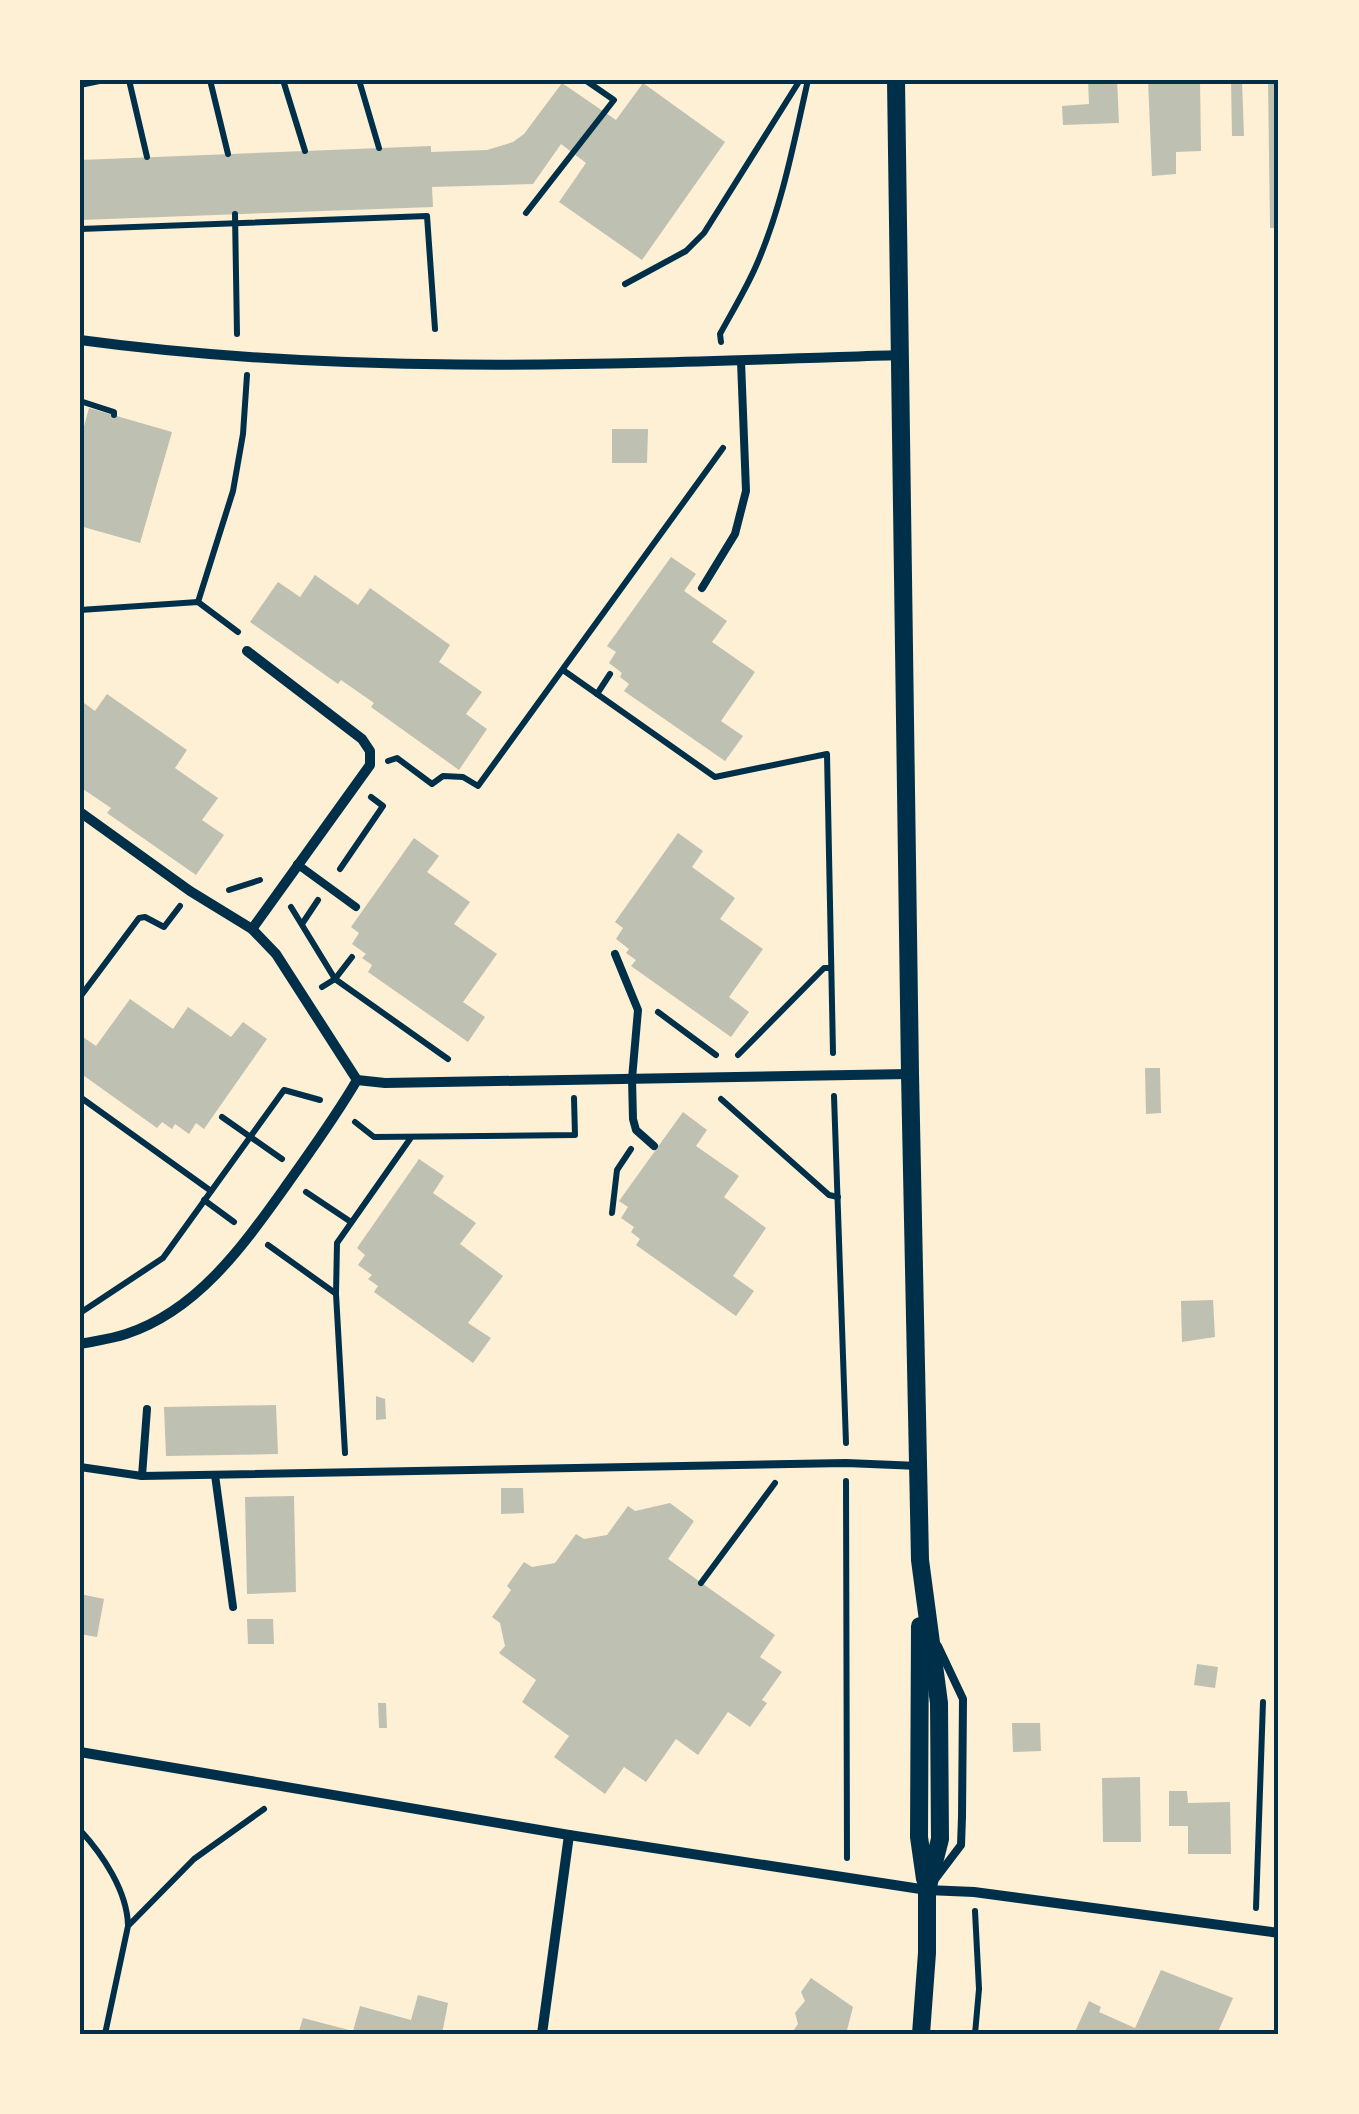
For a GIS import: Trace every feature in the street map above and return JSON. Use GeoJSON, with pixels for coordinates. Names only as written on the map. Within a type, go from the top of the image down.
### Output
{"type":"FeatureCollection","features":[{"type":"Feature","properties":{"kind":"street"},"geometry":{"type":"LineString","coordinates":[[896,80],[919,1466],[918,1837],[927,1890],[922,2034]]}},
{"type":"Feature","properties":{"kind":"street"},"geometry":{"type":"LineString","coordinates":[[80,340],[248,359],[408,366],[741,361],[900,354]]}},
{"type":"Feature","properties":{"kind":"street"},"geometry":{"type":"LineString","coordinates":[[246,651],[362,739],[370,752],[370,765],[252,930]]}},
{"type":"Feature","properties":{"kind":"street"},"geometry":{"type":"LineString","coordinates":[[80,812],[190,892],[252,930],[276,954],[357,1080]]}},
{"type":"Feature","properties":{"kind":"street"},"geometry":{"type":"LineString","coordinates":[[357,1080],[385,1083],[910,1074]]}},
{"type":"Feature","properties":{"kind":"street"},"geometry":{"type":"LineString","coordinates":[[80,1344],[127,1334],[196,1294],[242,1246],[357,1080]]}},
{"type":"Feature","properties":{"kind":"street"},"geometry":{"type":"LineString","coordinates":[[920,1560],[938,1703],[940,1839],[927,1890]]}},
{"type":"Feature","properties":{"kind":"street"},"geometry":{"type":"LineString","coordinates":[[80,1752],[927,1890],[974,1892],[1279,1932]]}},
{"type":"Feature","properties":{"kind":"street"},"geometry":{"type":"LineString","coordinates":[[542,2034],[568,1834]]}},
{"type":"Feature","properties":{"kind":"lane"},"geometry":{"type":"LineString","coordinates":[[702,588],[735,534],[746,491],[741,361]]}},
{"type":"Feature","properties":{"kind":"lane"},"geometry":{"type":"LineString","coordinates":[[298,864],[356,907]]}},
{"type":"Feature","properties":{"kind":"lane"},"geometry":{"type":"LineString","coordinates":[[615,954],[638,1010],[633,1119],[641,1135],[654,1146]]}},
{"type":"Feature","properties":{"kind":"lane"},"geometry":{"type":"LineString","coordinates":[[142,1476],[146,1409]]}},
{"type":"Feature","properties":{"kind":"lane"},"geometry":{"type":"LineString","coordinates":[[80,1466],[142,1476],[846,1463],[919,1466]]}},
{"type":"Feature","properties":{"kind":"lane"},"geometry":{"type":"LineString","coordinates":[[215,1475],[233,1608]]}},
{"type":"Feature","properties":{"kind":"path"},"geometry":{"type":"LineString","coordinates":[[80,84],[104,80]]}},
{"type":"Feature","properties":{"kind":"path"},"geometry":{"type":"LineString","coordinates":[[129,80],[147,157]]}},
{"type":"Feature","properties":{"kind":"path"},"geometry":{"type":"LineString","coordinates":[[210,80],[228,154]]}},
{"type":"Feature","properties":{"kind":"path"},"geometry":{"type":"LineString","coordinates":[[283,80],[305,151]]}},
{"type":"Feature","properties":{"kind":"path"},"geometry":{"type":"LineString","coordinates":[[359,80],[379,148]]}},
{"type":"Feature","properties":{"kind":"path"},"geometry":{"type":"LineString","coordinates":[[526,213],[614,100],[585,80]]}},
{"type":"Feature","properties":{"kind":"path"},"geometry":{"type":"LineString","coordinates":[[625,284],[676,258],[704,233],[804,80]]}},
{"type":"Feature","properties":{"kind":"path"},"geometry":{"type":"LineString","coordinates":[[720,334],[764,244],[788,167],[804,80]]}},
{"type":"Feature","properties":{"kind":"path"},"geometry":{"type":"LineString","coordinates":[[386,208],[386,218]]}},
{"type":"Feature","properties":{"kind":"path"},"geometry":{"type":"LineString","coordinates":[[310,211],[310,221]]}},
{"type":"Feature","properties":{"kind":"path"},"geometry":{"type":"LineString","coordinates":[[235,214],[237,334]]}},
{"type":"Feature","properties":{"kind":"path"},"geometry":{"type":"LineString","coordinates":[[80,220],[80,231],[157,222],[235,224],[427,216],[435,329]]}},
{"type":"Feature","properties":{"kind":"path"},"geometry":{"type":"LineString","coordinates":[[198,602],[233,491],[248,374]]}},
{"type":"Feature","properties":{"kind":"path"},"geometry":{"type":"LineString","coordinates":[[80,401],[114,415]]}},
{"type":"Feature","properties":{"kind":"path"},"geometry":{"type":"LineString","coordinates":[[370,765],[397,758],[432,784],[443,776],[463,777],[478,786],[726,443]]}},
{"type":"Feature","properties":{"kind":"path"},"geometry":{"type":"LineString","coordinates":[[80,610],[198,602],[237,630],[246,651]]}},
{"type":"Feature","properties":{"kind":"path"},"geometry":{"type":"LineString","coordinates":[[563,670],[715,777],[827,754],[834,1057]]}},
{"type":"Feature","properties":{"kind":"path"},"geometry":{"type":"LineString","coordinates":[[597,694],[610,674]]}},
{"type":"Feature","properties":{"kind":"path"},"geometry":{"type":"LineString","coordinates":[[328,886],[384,806],[355,786]]}},
{"type":"Feature","properties":{"kind":"path"},"geometry":{"type":"LineString","coordinates":[[80,998],[139,918],[145,917],[164,928],[202,876],[221,888],[234,890],[272,872]]}},
{"type":"Feature","properties":{"kind":"path"},"geometry":{"type":"LineString","coordinates":[[302,924],[335,978],[448,1059],[466,1058]]}},
{"type":"Feature","properties":{"kind":"path"},"geometry":{"type":"LineString","coordinates":[[335,978],[352,957]]}},
{"type":"Feature","properties":{"kind":"path"},"geometry":{"type":"LineString","coordinates":[[638,1010],[651,1007],[717,1055],[738,1055],[824,968],[831,968]]}},
{"type":"Feature","properties":{"kind":"path"},"geometry":{"type":"LineString","coordinates":[[834,1088],[846,1447]]}},
{"type":"Feature","properties":{"kind":"path"},"geometry":{"type":"LineString","coordinates":[[81,1311],[162,1258],[284,1090],[324,1101]]}},
{"type":"Feature","properties":{"kind":"path"},"geometry":{"type":"LineString","coordinates":[[720,1095],[722,1102],[829,1195],[838,1197]]}},
{"type":"Feature","properties":{"kind":"path"},"geometry":{"type":"LineString","coordinates":[[80,1096],[211,1191]]}},
{"type":"Feature","properties":{"kind":"path"},"geometry":{"type":"LineString","coordinates":[[354,1121],[374,1137],[575,1135],[574,1098]]}},
{"type":"Feature","properties":{"kind":"path"},"geometry":{"type":"LineString","coordinates":[[222,1117],[298,1170]]}},
{"type":"Feature","properties":{"kind":"path"},"geometry":{"type":"LineString","coordinates":[[612,1214],[617,1170],[641,1135]]}},
{"type":"Feature","properties":{"kind":"path"},"geometry":{"type":"LineString","coordinates":[[346,1472],[336,1294],[337,1243],[411,1138]]}},
{"type":"Feature","properties":{"kind":"path"},"geometry":{"type":"LineString","coordinates":[[290,1181],[350,1222]]}},
{"type":"Feature","properties":{"kind":"path"},"geometry":{"type":"LineString","coordinates":[[204,1200],[239,1225]]}},
{"type":"Feature","properties":{"kind":"path"},"geometry":{"type":"LineString","coordinates":[[266,1244],[336,1294]]}},
{"type":"Feature","properties":{"kind":"path"},"geometry":{"type":"LineString","coordinates":[[828,1481],[846,1480],[847,1859]]}},
{"type":"Feature","properties":{"kind":"path"},"geometry":{"type":"LineString","coordinates":[[701,1583],[774,1484],[792,1483]]}},
{"type":"Feature","properties":{"kind":"path"},"geometry":{"type":"LineString","coordinates":[[1256,1929],[1263,1702]]}},
{"type":"Feature","properties":{"kind":"path"},"geometry":{"type":"LineString","coordinates":[[128,1926],[194,1859],[264,1809]]}},
{"type":"Feature","properties":{"kind":"path"},"geometry":{"type":"LineString","coordinates":[[80,1830],[127,1902],[128,1926],[105,2034]]}},
{"type":"Feature","properties":{"kind":"path"},"geometry":{"type":"LineString","coordinates":[[974,1892],[979,1989],[975,2034]]}},
{"type":"Feature","properties":{"kind":"building"},"geometry":{"type":"Polygon","coordinates":[[[1088,80],[1117,80],[1119,123],[1063,125],[1062,106],[1089,104],[1088,80]]]}},
{"type":"Feature","properties":{"kind":"building"},"geometry":{"type":"Polygon","coordinates":[[[1148,80],[1200,80],[1201,151],[1176,152],[1176,174],[1152,176],[1148,80]]]}},
{"type":"Feature","properties":{"kind":"building"},"geometry":{"type":"Polygon","coordinates":[[[1231,80],[1242,80],[1244,136],[1232,136],[1231,80]]]}},
{"type":"Feature","properties":{"kind":"building"},"geometry":{"type":"Polygon","coordinates":[[[1268,80],[1279,80],[1279,228],[1270,228],[1268,80]]]}},
{"type":"Feature","properties":{"kind":"building"},"geometry":{"type":"Polygon","coordinates":[[[562,83],[616,120],[643,83],[725,142],[642,260],[559,202],[586,163],[561,144],[533,184],[432,187],[433,207],[80,220],[80,160],[431,146],[431,152],[487,150],[524,134],[562,83]]]}},
{"type":"Feature","properties":{"kind":"building"},"geometry":{"type":"Polygon","coordinates":[[[89,408],[172,432],[140,543],[80,526],[80,441],[89,408]]]}},
{"type":"Feature","properties":{"kind":"building"},"geometry":{"type":"Polygon","coordinates":[[[612,429],[648,429],[647,463],[612,463],[612,429]]]}},
{"type":"Feature","properties":{"kind":"building"},"geometry":{"type":"Polygon","coordinates":[[[671,557],[696,574],[684,591],[727,621],[712,642],[755,672],[721,721],[743,736],[725,761],[624,691],[629,684],[609,663],[616,652],[607,646],[671,557]]]}},
{"type":"Feature","properties":{"kind":"building"},"geometry":{"type":"Polygon","coordinates":[[[315,575],[358,605],[370,588],[450,645],[439,662],[482,692],[466,714],[487,729],[459,770],[371,707],[374,703],[341,680],[338,684],[250,622],[278,582],[300,597],[315,575]]]}},
{"type":"Feature","properties":{"kind":"building"},"geometry":{"type":"Polygon","coordinates":[[[107,694],[187,750],[175,768],[218,798],[202,820],[224,835],[196,875],[107,813],[111,808],[80,787],[80,700],[95,711],[107,694]]]}},
{"type":"Feature","properties":{"kind":"building"},"geometry":{"type":"Polygon","coordinates":[[[678,833],[703,851],[692,867],[735,898],[720,919],[763,949],[729,997],[749,1012],[731,1037],[631,966],[636,960],[616,939],[623,928],[615,922],[678,833]]]}},
{"type":"Feature","properties":{"kind":"building"},"geometry":{"type":"Polygon","coordinates":[[[414,838],[439,856],[427,872],[470,902],[454,924],[497,954],[463,1002],[485,1017],[468,1042],[368,972],[372,965],[362,958],[366,954],[352,944],[359,933],[351,927],[414,838]]]}},
{"type":"Feature","properties":{"kind":"building"},"geometry":{"type":"Polygon","coordinates":[[[130,999],[173,1029],[188,1007],[231,1037],[243,1022],[267,1039],[204,1129],[196,1123],[189,1134],[175,1124],[172,1129],[162,1122],[157,1128],[80,1073],[80,1035],[96,1046],[130,999]]]}},
{"type":"Feature","properties":{"kind":"building"},"geometry":{"type":"Polygon","coordinates":[[[1145,1068],[1160,1068],[1161,1113],[1146,1114],[1145,1068]]]}},
{"type":"Feature","properties":{"kind":"building"},"geometry":{"type":"Polygon","coordinates":[[[683,1112],[707,1130],[696,1146],[739,1176],[724,1197],[766,1228],[733,1276],[754,1291],[736,1316],[636,1245],[640,1239],[631,1232],[634,1227],[621,1218],[628,1207],[619,1201],[683,1112]]]}},
{"type":"Feature","properties":{"kind":"building"},"geometry":{"type":"Polygon","coordinates":[[[419,1159],[444,1176],[433,1193],[476,1223],[460,1244],[503,1276],[468,1323],[491,1338],[473,1363],[374,1292],[378,1286],[368,1279],[372,1275],[358,1265],[365,1255],[357,1248],[419,1159]]]}},
{"type":"Feature","properties":{"kind":"building"},"geometry":{"type":"Polygon","coordinates":[[[1213,1300],[1215,1337],[1182,1342],[1181,1301],[1213,1300]]]}},
{"type":"Feature","properties":{"kind":"building"},"geometry":{"type":"Polygon","coordinates":[[[376,1396],[385,1399],[386,1419],[376,1420],[376,1396]]]}},
{"type":"Feature","properties":{"kind":"building"},"geometry":{"type":"Polygon","coordinates":[[[276,1405],[278,1454],[166,1456],[164,1407],[276,1405]]]}},
{"type":"Feature","properties":{"kind":"building"},"geometry":{"type":"Polygon","coordinates":[[[501,1488],[523,1488],[524,1513],[501,1514],[501,1488]]]}},
{"type":"Feature","properties":{"kind":"building"},"geometry":{"type":"Polygon","coordinates":[[[294,1496],[296,1592],[247,1594],[245,1497],[294,1496]]]}},
{"type":"Feature","properties":{"kind":"building"},"geometry":{"type":"Polygon","coordinates":[[[670,1503],[694,1521],[668,1559],[775,1635],[760,1657],[782,1672],[762,1700],[767,1703],[750,1727],[728,1712],[698,1755],[676,1739],[646,1782],[624,1767],[605,1794],[554,1757],[569,1736],[522,1702],[536,1680],[499,1653],[505,1646],[500,1623],[492,1617],[524,1562],[532,1567],[555,1563],[576,1534],[584,1539],[607,1535],[628,1506],[635,1511],[670,1503]]]}},
{"type":"Feature","properties":{"kind":"building"},"geometry":{"type":"Polygon","coordinates":[[[80,1594],[104,1599],[97,1637],[80,1634],[80,1594]]]}},
{"type":"Feature","properties":{"kind":"building"},"geometry":{"type":"Polygon","coordinates":[[[247,1619],[273,1619],[274,1644],[248,1644],[247,1619]]]}},
{"type":"Feature","properties":{"kind":"building"},"geometry":{"type":"Polygon","coordinates":[[[1197,1664],[1218,1667],[1215,1688],[1194,1685],[1197,1664]]]}},
{"type":"Feature","properties":{"kind":"building"},"geometry":{"type":"Polygon","coordinates":[[[378,1703],[386,1703],[387,1728],[379,1728],[378,1703]]]}},
{"type":"Feature","properties":{"kind":"building"},"geometry":{"type":"Polygon","coordinates":[[[1012,1723],[1040,1723],[1041,1751],[1013,1752],[1012,1723]]]}},
{"type":"Feature","properties":{"kind":"building"},"geometry":{"type":"Polygon","coordinates":[[[1140,1777],[1141,1842],[1103,1842],[1102,1778],[1140,1777]]]}},
{"type":"Feature","properties":{"kind":"building"},"geometry":{"type":"Polygon","coordinates":[[[1169,1791],[1187,1791],[1188,1803],[1230,1802],[1231,1854],[1188,1854],[1188,1826],[1169,1826],[1169,1791]]]}},
{"type":"Feature","properties":{"kind":"building"},"geometry":{"type":"Polygon","coordinates":[[[1161,1970],[1233,1998],[1217,2034],[1074,2034],[1089,2001],[1101,2007],[1099,2012],[1135,2028],[1161,1970]]]}},
{"type":"Feature","properties":{"kind":"building"},"geometry":{"type":"Polygon","coordinates":[[[811,1978],[853,2007],[846,2034],[791,2034],[798,2024],[795,2013],[805,2001],[801,1992],[811,1978]]]}},
{"type":"Feature","properties":{"kind":"building"},"geometry":{"type":"Polygon","coordinates":[[[418,1995],[448,2003],[442,2034],[298,2034],[303,2018],[353,2031],[360,2006],[411,2020],[418,1995]]]}}]}
